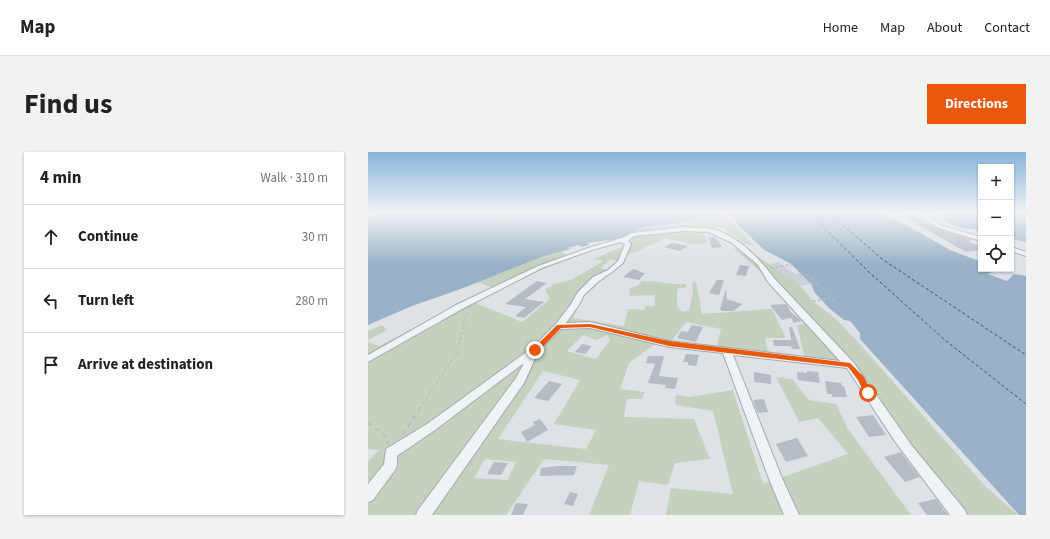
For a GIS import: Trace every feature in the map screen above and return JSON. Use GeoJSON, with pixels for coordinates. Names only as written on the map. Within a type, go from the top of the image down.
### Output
{"type":"FeatureCollection","features":[{"type":"Feature","properties":{"kind":"street"},"geometry":{"type":"LineString","coordinates":[[368,359],[468,302],[540,267],[633,234],[674,230]]}},
{"type":"Feature","properties":{"kind":"street"},"geometry":{"type":"LineString","coordinates":[[708,230],[718,233],[734,242],[764,270],[771,280],[850,365],[862,379],[879,410],[940,492],[960,515]]}},
{"type":"Feature","properties":{"kind":"street"},"geometry":{"type":"LineString","coordinates":[[948,230],[978,238]]}},
{"type":"Feature","properties":{"kind":"street"},"geometry":{"type":"LineString","coordinates":[[368,495],[390,466],[391,453],[431,427],[535,350],[559,326],[575,306],[580,294],[596,279],[610,271],[621,262],[628,244],[624,241],[628,236]]}},
{"type":"Feature","properties":{"kind":"street"},"geometry":{"type":"LineString","coordinates":[[1014,250],[1026,254]]}},
{"type":"Feature","properties":{"kind":"street"},"geometry":{"type":"LineString","coordinates":[[559,326],[590,325],[658,342],[850,365]]}},
{"type":"Feature","properties":{"kind":"street"},"geometry":{"type":"LineString","coordinates":[[423,515],[520,380],[535,350]]}},
{"type":"Feature","properties":{"kind":"street"},"geometry":{"type":"LineString","coordinates":[[728,351],[776,479],[792,515]]}},
{"type":"Feature","properties":{"kind":"path"},"geometry":{"type":"LineString","coordinates":[[764,270],[795,264]]}},
{"type":"Feature","properties":{"kind":"path"},"geometry":{"type":"LineString","coordinates":[[801,275],[808,275],[812,278]]}},
{"type":"Feature","properties":{"kind":"path"},"geometry":{"type":"LineString","coordinates":[[811,284],[817,284],[814,281]]}},
{"type":"Feature","properties":{"kind":"path"},"geometry":{"type":"LineString","coordinates":[[828,295],[834,301]]}},
{"type":"Feature","properties":{"kind":"path"},"geometry":{"type":"LineString","coordinates":[[813,301],[831,298]]}},
{"type":"Feature","properties":{"kind":"path"},"geometry":{"type":"LineString","coordinates":[[402,435],[457,352],[468,302]]}},
{"type":"Feature","properties":{"kind":"path"},"geometry":{"type":"LineString","coordinates":[[368,423],[385,435],[391,453]]}},
{"type":"Feature","properties":{"kind":"shaded area"},"geometry":{"type":"Polygon","coordinates":[[[778,262],[795,274],[800,273],[811,284],[801,286],[795,278],[788,279],[769,265],[778,262]]]}},
{"type":"Feature","properties":{"kind":"green space"},"geometry":{"type":"Polygon","coordinates":[[[639,230],[716,230],[714,233],[704,233],[708,243],[691,244],[666,238],[624,257],[621,262],[611,259],[600,268],[610,271],[594,281],[595,287],[584,295],[573,318],[624,326],[628,309],[645,310],[645,306],[655,306],[655,295],[629,296],[630,288],[637,286],[642,281],[686,284],[686,287],[677,289],[677,305],[682,312],[689,310],[693,292],[692,283],[696,282],[702,314],[772,309],[786,338],[765,338],[769,355],[716,350],[721,329],[686,322],[669,344],[658,342],[629,363],[620,389],[645,392],[642,399],[627,399],[624,417],[694,419],[710,459],[675,463],[668,485],[639,481],[630,515],[589,515],[609,465],[544,459],[506,515],[368,515],[368,461],[379,450],[368,449],[368,342],[379,346],[468,300],[522,322],[550,299],[545,290],[554,284],[571,280],[604,261],[594,259],[628,244],[628,237],[639,230]],[[583,335],[567,351],[596,359],[610,340],[607,335],[597,340],[583,335]],[[543,371],[498,439],[586,449],[596,430],[554,424],[580,380],[543,371]],[[485,459],[474,478],[507,480],[516,462],[485,459]]]}},
{"type":"Feature","properties":{"kind":"green space"},"geometry":{"type":"Polygon","coordinates":[[[740,230],[755,246],[746,244],[726,231],[740,230]]]}},
{"type":"Feature","properties":{"kind":"green space"},"geometry":{"type":"Polygon","coordinates":[[[745,247],[788,278],[794,278],[813,301],[837,320],[986,487],[1018,515],[960,515],[850,365],[805,359],[797,325],[811,323],[771,280],[734,249],[745,247]]]}},
{"type":"Feature","properties":{"kind":"green space"},"geometry":{"type":"Polygon","coordinates":[[[562,252],[569,256],[494,288],[477,282],[544,256],[562,252]]]}},
{"type":"Feature","properties":{"kind":"green space"},"geometry":{"type":"Polygon","coordinates":[[[382,325],[387,330],[368,340],[368,331],[382,325]]]}},
{"type":"Feature","properties":{"kind":"green space"},"geometry":{"type":"Polygon","coordinates":[[[776,377],[792,379],[809,400],[836,404],[848,429],[911,515],[666,515],[671,488],[733,494],[713,411],[675,405],[676,395],[690,397],[733,390],[763,484],[848,454],[818,418],[799,422],[776,377]]]}},
{"type":"Feature","properties":{"kind":"water"},"geometry":{"type":"Polygon","coordinates":[[[368,230],[638,230],[623,238],[587,243],[589,245],[582,247],[578,245],[568,248],[571,249],[544,256],[458,290],[412,306],[368,325],[368,230]]]}},
{"type":"Feature","properties":{"kind":"water"},"geometry":{"type":"Polygon","coordinates":[[[743,230],[915,230],[950,250],[978,261],[978,272],[992,272],[988,274],[1007,281],[1014,274],[1026,276],[1026,515],[1019,515],[860,339],[860,333],[850,321],[844,320],[830,309],[815,293],[811,284],[791,264],[763,249],[743,230]]]}},
{"type":"Feature","properties":{"kind":"water"},"geometry":{"type":"Polygon","coordinates":[[[1014,230],[1026,230],[1026,242],[1014,240],[1014,230]]]}},
{"type":"Feature","properties":{"kind":"building"},"geometry":{"type":"Polygon","coordinates":[[[927,230],[942,230],[973,240],[968,241],[978,246],[978,250],[966,252],[927,230]]]}},
{"type":"Feature","properties":{"kind":"building"},"geometry":{"type":"Polygon","coordinates":[[[708,237],[715,237],[722,247],[712,248],[708,237]]]}},
{"type":"Feature","properties":{"kind":"building"},"geometry":{"type":"Polygon","coordinates":[[[672,243],[688,246],[680,251],[664,247],[672,243]]]}},
{"type":"Feature","properties":{"kind":"building"},"geometry":{"type":"Polygon","coordinates":[[[740,265],[749,266],[746,276],[736,275],[740,265]]]}},
{"type":"Feature","properties":{"kind":"building"},"geometry":{"type":"Polygon","coordinates":[[[633,269],[640,271],[638,272],[645,273],[639,280],[623,277],[633,269]]]}},
{"type":"Feature","properties":{"kind":"building"},"geometry":{"type":"Polygon","coordinates":[[[717,280],[724,280],[719,295],[709,293],[717,280]]]}},
{"type":"Feature","properties":{"kind":"building"},"geometry":{"type":"Polygon","coordinates":[[[537,281],[547,283],[525,299],[544,302],[524,318],[515,316],[526,307],[505,304],[537,281]]]}},
{"type":"Feature","properties":{"kind":"building"},"geometry":{"type":"Polygon","coordinates":[[[726,288],[727,299],[742,304],[734,311],[722,311],[720,309],[726,288]]]}},
{"type":"Feature","properties":{"kind":"building"},"geometry":{"type":"Polygon","coordinates":[[[786,304],[791,312],[802,321],[794,323],[791,318],[782,320],[770,305],[786,304]]]}},
{"type":"Feature","properties":{"kind":"building"},"geometry":{"type":"Polygon","coordinates":[[[692,325],[703,327],[696,342],[677,338],[681,331],[688,332],[692,325]]]}},
{"type":"Feature","properties":{"kind":"building"},"geometry":{"type":"Polygon","coordinates":[[[789,327],[792,327],[800,349],[792,349],[791,346],[774,346],[773,340],[791,340],[789,327]]]}},
{"type":"Feature","properties":{"kind":"building"},"geometry":{"type":"Polygon","coordinates":[[[582,344],[592,346],[585,354],[575,352],[582,344]]]}},
{"type":"Feature","properties":{"kind":"building"},"geometry":{"type":"Polygon","coordinates":[[[686,354],[699,355],[696,366],[688,365],[688,362],[683,362],[686,354]]]}},
{"type":"Feature","properties":{"kind":"building"},"geometry":{"type":"Polygon","coordinates":[[[648,356],[664,356],[659,376],[678,378],[675,389],[665,388],[666,385],[648,383],[655,364],[646,363],[648,356]]]}},
{"type":"Feature","properties":{"kind":"building"},"geometry":{"type":"Polygon","coordinates":[[[807,371],[818,372],[820,383],[798,380],[797,372],[807,373],[807,371]]]}},
{"type":"Feature","properties":{"kind":"building"},"geometry":{"type":"Polygon","coordinates":[[[754,372],[771,375],[771,384],[754,382],[754,372]]]}},
{"type":"Feature","properties":{"kind":"building"},"geometry":{"type":"Polygon","coordinates":[[[549,381],[562,384],[548,401],[534,398],[549,381]]]}},
{"type":"Feature","properties":{"kind":"building"},"geometry":{"type":"Polygon","coordinates":[[[825,381],[841,383],[842,386],[844,386],[847,397],[832,397],[832,394],[827,394],[825,381]]]}},
{"type":"Feature","properties":{"kind":"building"},"geometry":{"type":"Polygon","coordinates":[[[764,399],[768,412],[758,413],[753,400],[764,399]]]}},
{"type":"Feature","properties":{"kind":"building"},"geometry":{"type":"Polygon","coordinates":[[[873,415],[886,435],[869,437],[856,417],[873,415]]]}},
{"type":"Feature","properties":{"kind":"building"},"geometry":{"type":"Polygon","coordinates":[[[540,419],[548,430],[527,442],[521,432],[535,425],[533,422],[540,419]]]}},
{"type":"Feature","properties":{"kind":"building"},"geometry":{"type":"Polygon","coordinates":[[[797,438],[808,456],[786,462],[776,444],[797,438]]]}},
{"type":"Feature","properties":{"kind":"building"},"geometry":{"type":"Polygon","coordinates":[[[901,452],[920,477],[905,482],[884,457],[901,452]]]}},
{"type":"Feature","properties":{"kind":"building"},"geometry":{"type":"Polygon","coordinates":[[[494,462],[508,463],[501,475],[487,474],[494,462]]]}},
{"type":"Feature","properties":{"kind":"building"},"geometry":{"type":"Polygon","coordinates":[[[577,466],[574,475],[540,476],[541,468],[577,466]]]}},
{"type":"Feature","properties":{"kind":"building"},"geometry":{"type":"Polygon","coordinates":[[[570,492],[578,494],[573,506],[564,504],[570,492]]]}},
{"type":"Feature","properties":{"kind":"building"},"geometry":{"type":"Polygon","coordinates":[[[936,499],[948,515],[927,515],[918,503],[936,499]]]}},
{"type":"Feature","properties":{"kind":"building"},"geometry":{"type":"Polygon","coordinates":[[[516,503],[528,504],[523,515],[511,515],[516,503]]]}},
{"type":"Feature","properties":{"kind":"ferry route"},"geometry":{"type":"LineString","coordinates":[[826,230],[871,274],[946,341],[1026,404]]}},
{"type":"Feature","properties":{"kind":"ferry route"},"geometry":{"type":"LineString","coordinates":[[849,230],[882,259],[1026,355]]}},
{"type":"Feature","properties":{"kind":"route"},"geometry":{"type":"LineString","coordinates":[[535,350],[559,326],[590,325],[669,344],[716,350],[769,354],[850,365],[862,379],[868,393]]}}]}
